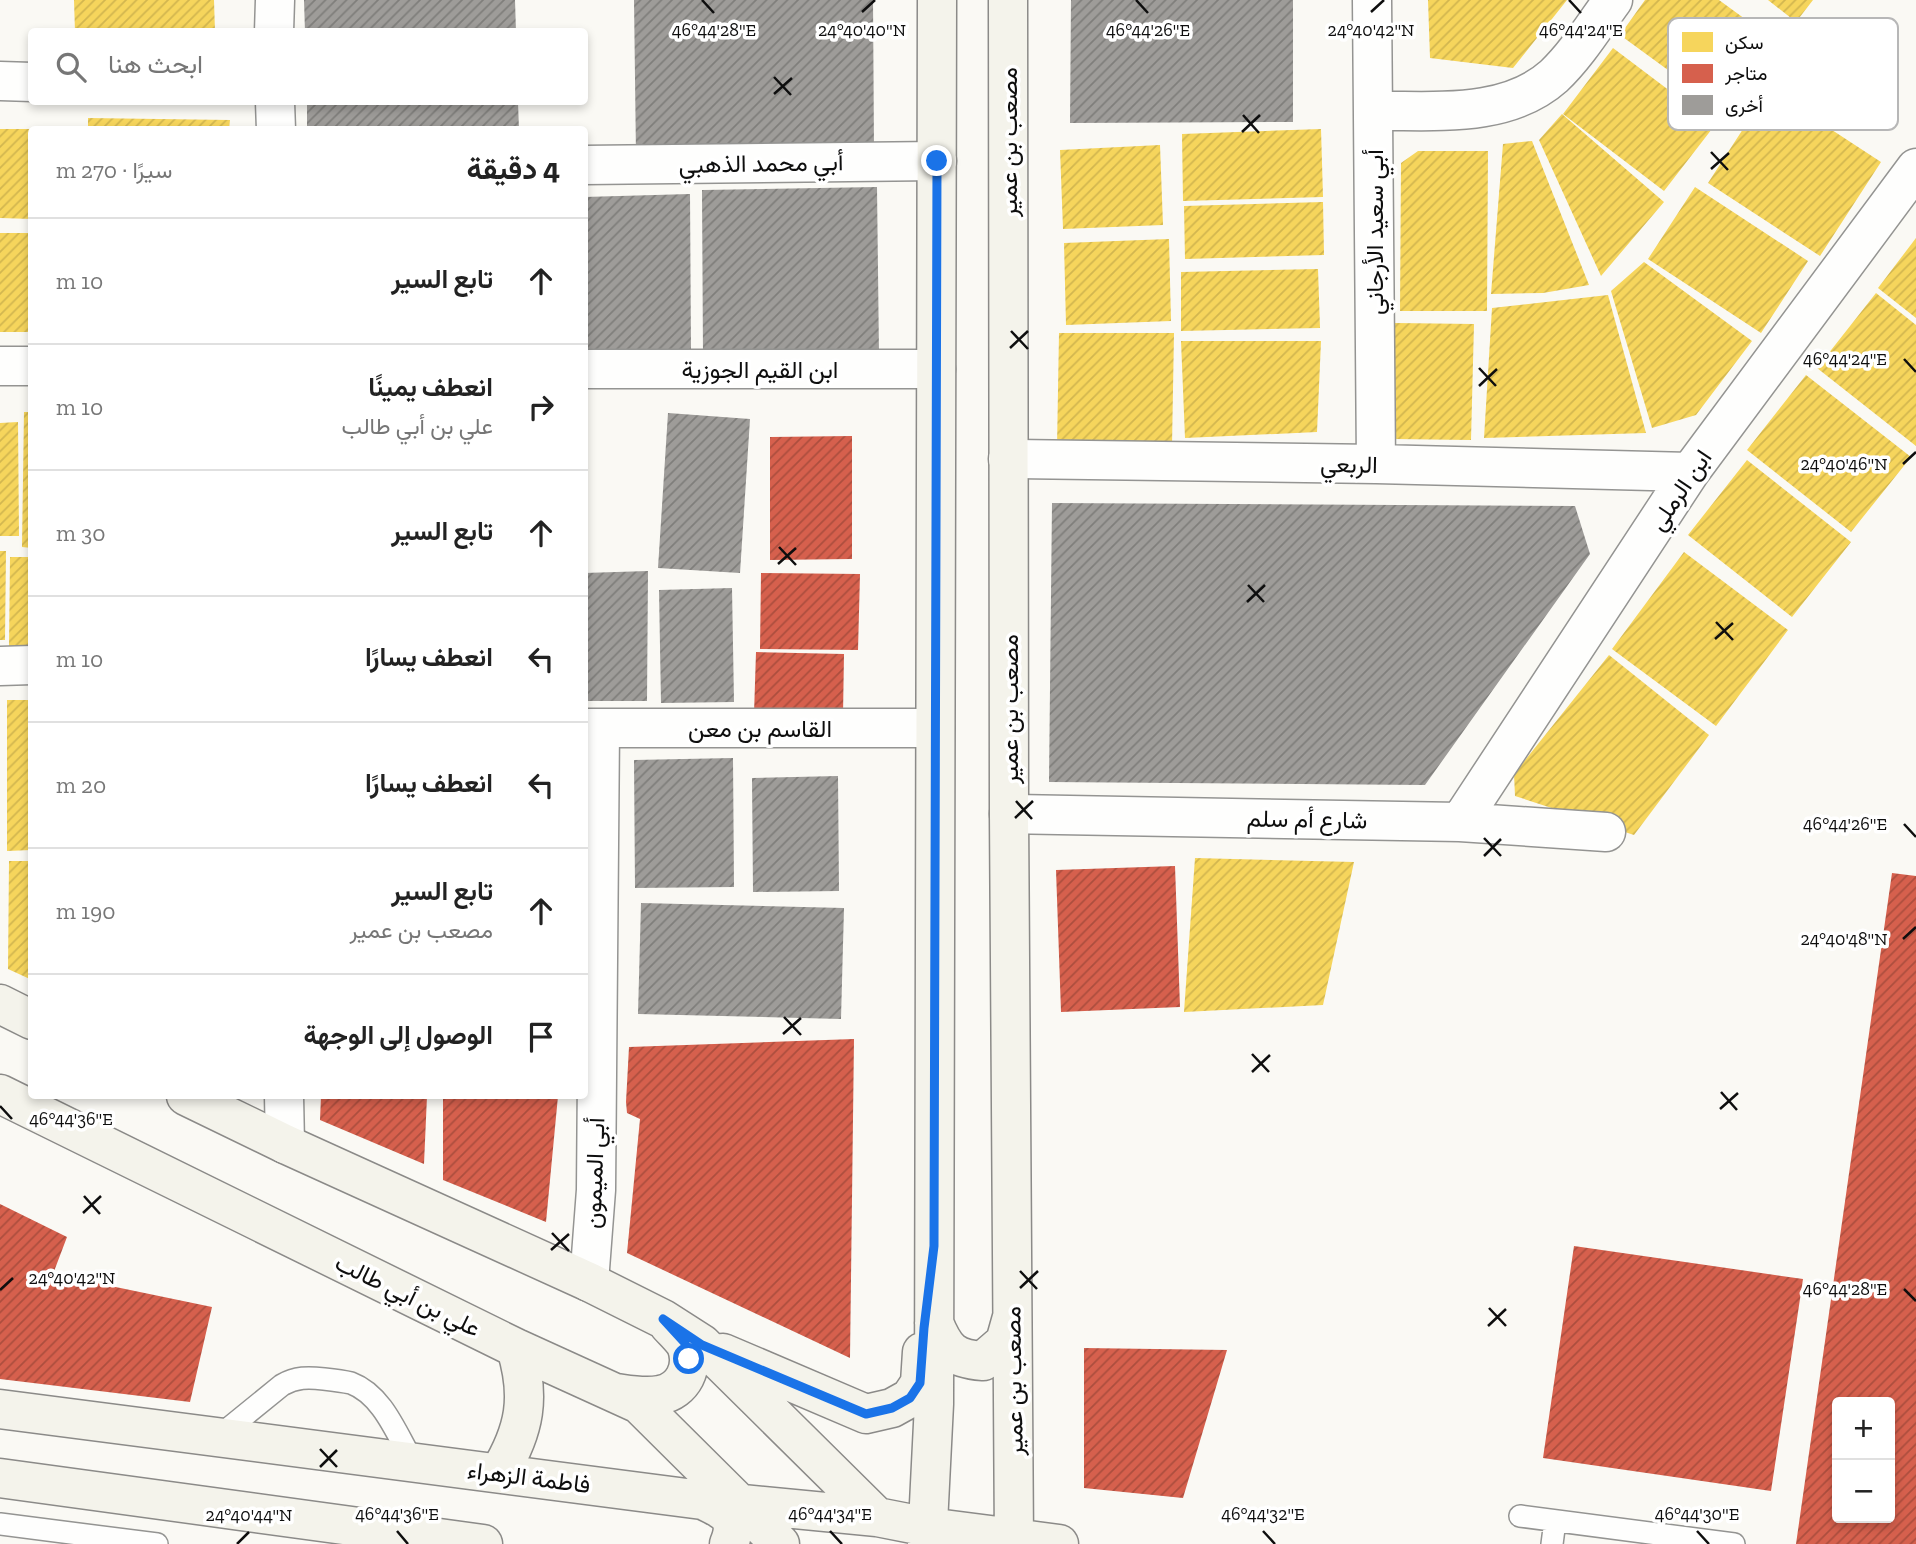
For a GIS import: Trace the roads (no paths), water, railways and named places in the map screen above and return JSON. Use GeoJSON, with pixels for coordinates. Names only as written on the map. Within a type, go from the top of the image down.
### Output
{"type":"FeatureCollection","features":[{"type":"Feature","properties":{"kind":"main road"},"geometry":{"type":"LineString","coordinates":[[927,1535],[934,1416],[937,0]]}},
{"type":"Feature","properties":{"kind":"main road","name":"مصعب بن عمير"},"geometry":{"type":"LineString","coordinates":[[1007,0],[1014,1541]]}},
{"type":"Feature","properties":{"kind":"main road"},"geometry":{"type":"LineString","coordinates":[[0,1004],[28,1018]]}},
{"type":"Feature","properties":{"kind":"main road","name":"علي بن أبي طالب"},"geometry":{"type":"LineString","coordinates":[[0,1094],[516,1348],[639,1404],[720,1501],[780,1544]]}},
{"type":"Feature","properties":{"kind":"main road"},"geometry":{"type":"LineString","coordinates":[[192,1099],[589,1282],[663,1319],[702,1345],[877,1517]]}},
{"type":"Feature","properties":{"kind":"main road"},"geometry":{"type":"LineString","coordinates":[[702,1345],[866,1414],[892,1408],[910,1398],[920,1383],[934,1246]]}},
{"type":"Feature","properties":{"kind":"main road"},"geometry":{"type":"LineString","coordinates":[[934,1323],[950,1352],[965,1360],[983,1361],[1005,1342],[1012,1317]]}},
{"type":"Feature","properties":{"kind":"main road"},"geometry":{"type":"LineString","coordinates":[[616,1393],[648,1397],[663,1395],[677,1388],[688,1373],[689,1359],[685,1343],[663,1319]]}},
{"type":"Feature","properties":{"kind":"main road"},"geometry":{"type":"LineString","coordinates":[[499,1473],[519,1434],[524,1412],[522,1369],[516,1348]]}},
{"type":"Feature","properties":{"kind":"main road","name":"فاطمة الزهراء"},"geometry":{"type":"LineString","coordinates":[[0,1409],[720,1501],[877,1517],[927,1535],[1059,1544]]}},
{"type":"Feature","properties":{"kind":"main road"},"geometry":{"type":"LineString","coordinates":[[0,1478],[484,1544]]}},
{"type":"Feature","properties":{"kind":"main road"},"geometry":{"type":"LineString","coordinates":[[720,1501],[722,1509],[731,1517],[734,1531],[729,1544]]}},
{"type":"Feature","properties":{"kind":"street"},"geometry":{"type":"LineString","coordinates":[[274,28],[275,0]]}},
{"type":"Feature","properties":{"kind":"street","name":"أبي سعيد الأرجاني"},"geometry":{"type":"LineString","coordinates":[[1371,0],[1376,464]]}},
{"type":"Feature","properties":{"kind":"street"},"geometry":{"type":"LineString","coordinates":[[1374,111],[1468,109],[1512,101],[1552,78],[1613,0]]}},
{"type":"Feature","properties":{"kind":"street"},"geometry":{"type":"LineString","coordinates":[[0,82],[28,82]]}},
{"type":"Feature","properties":{"kind":"street"},"geometry":{"type":"LineString","coordinates":[[275,105],[276,126]]}},
{"type":"Feature","properties":{"kind":"street","name":"أبي محمد الذهبي"},"geometry":{"type":"LineString","coordinates":[[588,165],[937,161]]}},
{"type":"Feature","properties":{"kind":"street","name":"ابن الرملي"},"geometry":{"type":"LineString","coordinates":[[1460,822],[1690,472],[1916,168]]}},
{"type":"Feature","properties":{"kind":"street"},"geometry":{"type":"LineString","coordinates":[[0,366],[28,366]]}},
{"type":"Feature","properties":{"kind":"street","name":"ابن القيم الجوزية"},"geometry":{"type":"LineString","coordinates":[[588,369],[936,369]]}},
{"type":"Feature","properties":{"kind":"street","name":"الربعي"},"geometry":{"type":"LineString","coordinates":[[1008,459],[1690,472]]}},
{"type":"Feature","properties":{"kind":"street"},"geometry":{"type":"LineString","coordinates":[[0,666],[28,665]]}},
{"type":"Feature","properties":{"kind":"street","name":"القاسم بن معن"},"geometry":{"type":"LineString","coordinates":[[592,728],[935,727]]}},
{"type":"Feature","properties":{"kind":"street","name":"أبي الميمون"},"geometry":{"type":"LineString","coordinates":[[589,1282],[596,1190],[592,728]]}},
{"type":"Feature","properties":{"kind":"street","name":"شارع أم سلم"},"geometry":{"type":"LineString","coordinates":[[1009,814],[1460,822],[1605,832]]}},
{"type":"Feature","properties":{"kind":"street"},"geometry":{"type":"LineString","coordinates":[[284,1099],[285,1144]]}},
{"type":"Feature","properties":{"kind":"lane"},"geometry":{"type":"LineString","coordinates":[[218,1437],[290,1380],[309,1377],[349,1382],[369,1393],[384,1411],[413,1462]]}},
{"type":"Feature","properties":{"kind":"lane"},"geometry":{"type":"LineString","coordinates":[[1520,1516],[1734,1544]]}},
{"type":"Feature","properties":{"kind":"lane"},"geometry":{"type":"LineString","coordinates":[[1552,1544],[1555,1521]]}},
{"type":"Feature","properties":{"kind":"lane"},"geometry":{"type":"LineString","coordinates":[[0,1524],[157,1544]]}}]}
